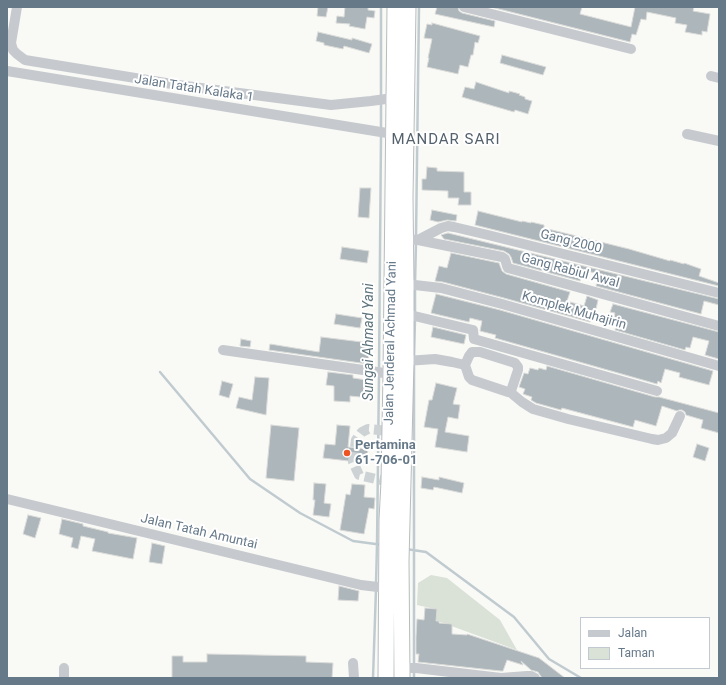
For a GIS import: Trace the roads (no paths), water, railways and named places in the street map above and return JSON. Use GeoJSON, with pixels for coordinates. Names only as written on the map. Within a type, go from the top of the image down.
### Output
{"type":"FeatureCollection","features":[{"type":"Feature","properties":{"kind":"highway","name":"Jalan Jenderal Achmad Yani"},"geometry":{"type":"LineString","coordinates":[[395,7],[389,98],[385,133],[399,196],[412,240],[413,284],[413,360],[402,522],[401,561],[408,671]]}},
{"type":"Feature","properties":{"kind":"highway","name":"Jalan Jenderal Achmad Yani"},"geometry":{"type":"LineString","coordinates":[[386,678],[379,587],[387,557],[389,482],[382,373],[399,196],[408,7]]}},
{"type":"Feature","properties":{"kind":"street"},"geometry":{"type":"LineString","coordinates":[[16,7],[11,43],[13,50],[25,60],[178,84],[332,105],[389,98]]}},
{"type":"Feature","properties":{"kind":"street"},"geometry":{"type":"LineString","coordinates":[[464,7],[631,49]]}},
{"type":"Feature","properties":{"kind":"street","name":"Jalan Tatah Kalaka 1"},"geometry":{"type":"LineString","coordinates":[[7,71],[385,133]]}},
{"type":"Feature","properties":{"kind":"street"},"geometry":{"type":"LineString","coordinates":[[687,134],[719,141]]}},
{"type":"Feature","properties":{"kind":"street","name":"Gang 2000"},"geometry":{"type":"LineString","coordinates":[[412,240],[441,228],[448,226],[454,227],[719,293]]}},
{"type":"Feature","properties":{"kind":"street","name":"Gang Rabiul Awal"},"geometry":{"type":"LineString","coordinates":[[412,240],[502,257],[505,259],[508,268],[719,326]]}},
{"type":"Feature","properties":{"kind":"street","name":"Komplek Muhajirin"},"geometry":{"type":"LineString","coordinates":[[413,284],[440,288],[502,304],[719,366]]}},
{"type":"Feature","properties":{"kind":"street"},"geometry":{"type":"LineString","coordinates":[[412,315],[473,330],[474,338],[657,391]]}},
{"type":"Feature","properties":{"kind":"street"},"geometry":{"type":"LineString","coordinates":[[223,350],[382,373]]}},
{"type":"Feature","properties":{"kind":"street"},"geometry":{"type":"LineString","coordinates":[[510,392],[518,370],[515,363],[472,352],[465,365],[469,377],[472,380],[510,392],[533,409],[568,419],[658,440],[666,438],[672,433],[680,416]]}},
{"type":"Feature","properties":{"kind":"street"},"geometry":{"type":"LineString","coordinates":[[413,360],[436,359],[465,365]]}},
{"type":"Feature","properties":{"kind":"street","name":"Jalan Tatah Amuntai"},"geometry":{"type":"LineString","coordinates":[[7,499],[361,585],[379,587]]}},
{"type":"Feature","properties":{"kind":"street"},"geometry":{"type":"LineString","coordinates":[[352,663],[354,678]]}},
{"type":"Feature","properties":{"kind":"street"},"geometry":{"type":"LineString","coordinates":[[408,671],[501,678],[527,676],[535,678]]}},
{"type":"Feature","properties":{"kind":"waterway","name":"Sungai Ahmad Yani"},"geometry":{"type":"LineString","coordinates":[[381,7],[381,98]]}},
{"type":"Feature","properties":{"kind":"waterway","name":"Sungai Ahmad Yani"},"geometry":{"type":"LineString","coordinates":[[416,238],[419,7]]}},
{"type":"Feature","properties":{"kind":"waterway","name":"Sungai Ahmad Yani"},"geometry":{"type":"LineString","coordinates":[[381,103],[381,130]]}},
{"type":"Feature","properties":{"kind":"waterway","name":"Sungai Ahmad Yani"},"geometry":{"type":"LineString","coordinates":[[379,370],[381,135]]}},
{"type":"Feature","properties":{"kind":"waterway","name":"Sungai Ahmad Yani"},"geometry":{"type":"LineString","coordinates":[[415,284],[416,243]]}},
{"type":"Feature","properties":{"kind":"waterway","name":"Sungai Ahmad Yani"},"geometry":{"type":"LineString","coordinates":[[415,289],[415,314]]}},
{"type":"Feature","properties":{"kind":"waterway","name":"Sungai Ahmad Yani"},"geometry":{"type":"LineString","coordinates":[[414,358],[415,319]]}},
{"type":"Feature","properties":{"kind":"waterway","name":"Sungai Ahmad Yani"},"geometry":{"type":"LineString","coordinates":[[414,363],[414,666]]}},
{"type":"Feature","properties":{"kind":"waterway"},"geometry":{"type":"LineString","coordinates":[[160,372],[250,479],[300,513],[353,541],[383,545]]}},
{"type":"Feature","properties":{"kind":"waterway","name":"Sungai Ahmad Yani"},"geometry":{"type":"LineString","coordinates":[[376,584],[379,375]]}},
{"type":"Feature","properties":{"kind":"waterway"},"geometry":{"type":"LineString","coordinates":[[406,549],[426,552],[514,617],[549,659],[581,678]]}},
{"type":"Feature","properties":{"kind":"waterway","name":"Sungai Ahmad Yani"},"geometry":{"type":"LineString","coordinates":[[373,678],[376,589]]}},
{"type":"Feature","properties":{"kind":"waterway","name":"Sungai Ahmad Yani"},"geometry":{"type":"LineString","coordinates":[[414,671],[414,678]]}},
{"type":"Feature","properties":{"kind":"tunnel"},"geometry":{"type":"LineString","coordinates":[[389,431],[368,429],[362,432],[356,440],[353,462],[359,475],[389,482]]}},
{"type":"Feature","properties":{"kind":"place","name":"Pertamina 61-706-01"},"geometry":{"type":"Point","coordinates":[347,453]}},
{"type":"Feature","properties":{"kind":"district","name":"MANDAR SARI"},"geometry":{"type":"Point","coordinates":[446,140]}}]}
